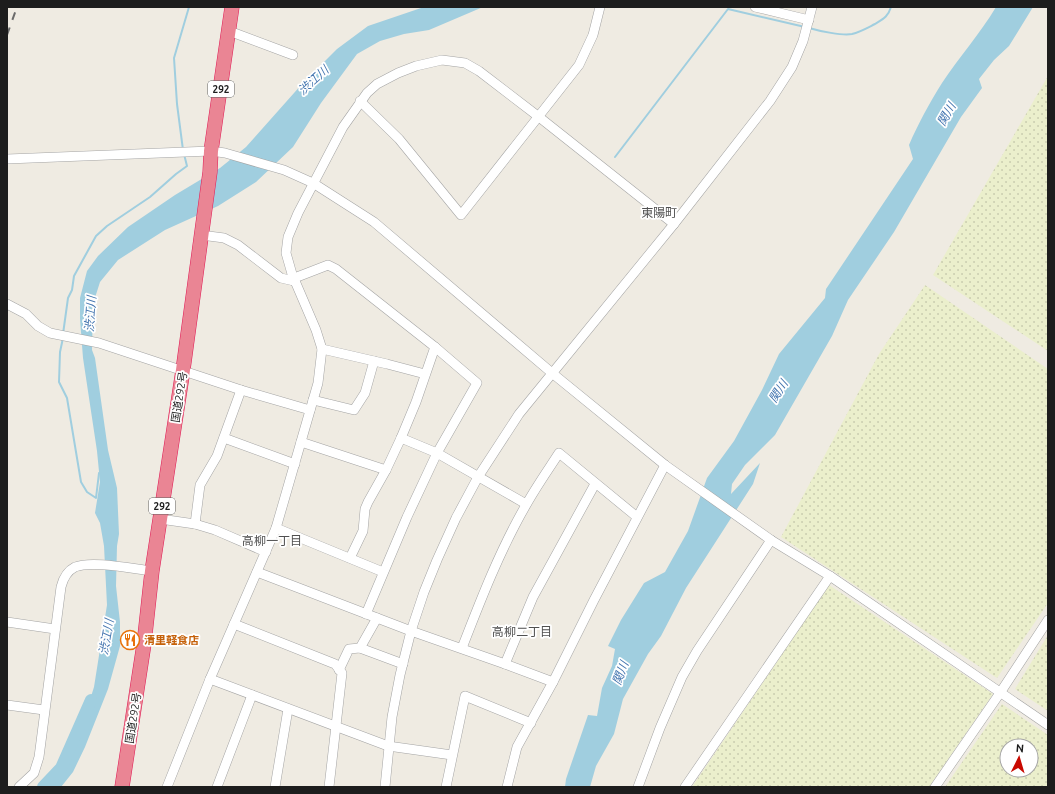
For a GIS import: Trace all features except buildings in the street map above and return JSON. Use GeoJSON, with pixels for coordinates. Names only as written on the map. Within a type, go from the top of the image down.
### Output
{"type":"FeatureCollection","features":[{"type":"Feature","properties":{"kind":"highway","name":"国道292号"},"geometry":{"type":"LineString","coordinates":[[122,787],[144,644],[152,571],[183,370],[210,172],[218,152],[232,7]]}},
{"type":"Feature","properties":{"kind":"street"},"geometry":{"type":"LineString","coordinates":[[360,101],[399,139],[461,215],[579,65],[593,35],[600,7]]}},
{"type":"Feature","properties":{"kind":"street"},"geometry":{"type":"LineString","coordinates":[[755,7],[809,20]]}},
{"type":"Feature","properties":{"kind":"street"},"geometry":{"type":"LineString","coordinates":[[385,787],[392,717],[411,631],[424,592],[437,560],[456,518],[478,476],[518,414],[674,224],[770,101],[792,67],[803,41],[812,7]]}},
{"type":"Feature","properties":{"kind":"street"},"geometry":{"type":"LineString","coordinates":[[229,31],[293,55]]}},
{"type":"Feature","properties":{"kind":"street"},"geometry":{"type":"LineString","coordinates":[[167,787],[210,679],[276,528],[318,383],[322,349],[316,330],[294,281],[286,253],[288,237],[312,183],[343,127],[367,93],[377,84],[416,66],[442,60],[465,63],[539,117],[674,224]]}},
{"type":"Feature","properties":{"kind":"street"},"geometry":{"type":"LineString","coordinates":[[7,159],[218,152],[284,170],[312,183],[374,222],[552,373],[668,466],[771,540],[830,576],[1048,725]]}},
{"type":"Feature","properties":{"kind":"street"},"geometry":{"type":"LineString","coordinates":[[202,230],[238,245],[281,278],[294,281]]}},
{"type":"Feature","properties":{"kind":"street"},"geometry":{"type":"LineString","coordinates":[[294,281],[297,277],[328,265],[435,347],[477,383],[437,453],[383,572],[366,614]]}},
{"type":"Feature","properties":{"kind":"street"},"geometry":{"type":"LineString","coordinates":[[7,304],[26,314],[38,326],[50,333],[99,343],[241,390],[310,410]]}},
{"type":"Feature","properties":{"kind":"street"},"geometry":{"type":"LineString","coordinates":[[350,558],[363,531],[365,509],[401,438],[416,402],[435,347]]}},
{"type":"Feature","properties":{"kind":"street"},"geometry":{"type":"LineString","coordinates":[[322,349],[425,374]]}},
{"type":"Feature","properties":{"kind":"street"},"geometry":{"type":"LineString","coordinates":[[313,400],[354,410],[365,393],[374,361]]}},
{"type":"Feature","properties":{"kind":"street"},"geometry":{"type":"LineString","coordinates":[[195,524],[200,485],[217,456],[241,390]]}},
{"type":"Feature","properties":{"kind":"street"},"geometry":{"type":"LineString","coordinates":[[224,438],[295,464]]}},
{"type":"Feature","properties":{"kind":"street"},"geometry":{"type":"LineString","coordinates":[[401,438],[437,453],[526,504]]}},
{"type":"Feature","properties":{"kind":"street"},"geometry":{"type":"LineString","coordinates":[[301,442],[386,470]]}},
{"type":"Feature","properties":{"kind":"street"},"geometry":{"type":"LineString","coordinates":[[462,648],[501,553],[526,504],[559,453],[637,517]]}},
{"type":"Feature","properties":{"kind":"street"},"geometry":{"type":"LineString","coordinates":[[507,787],[517,747],[553,682],[637,517],[668,466]]}},
{"type":"Feature","properties":{"kind":"street"},"geometry":{"type":"LineString","coordinates":[[505,664],[534,597],[595,484]]}},
{"type":"Feature","properties":{"kind":"street"},"geometry":{"type":"LineString","coordinates":[[160,519],[195,524],[215,530],[266,552]]}},
{"type":"Feature","properties":{"kind":"street"},"geometry":{"type":"LineString","coordinates":[[276,528],[383,572]]}},
{"type":"Feature","properties":{"kind":"street"},"geometry":{"type":"LineString","coordinates":[[638,787],[660,728],[682,677],[697,651],[771,540]]}},
{"type":"Feature","properties":{"kind":"street"},"geometry":{"type":"LineString","coordinates":[[19,787],[34,773],[39,757],[61,587],[66,575],[74,568],[83,565],[98,565],[152,571]]}},
{"type":"Feature","properties":{"kind":"street"},"geometry":{"type":"LineString","coordinates":[[257,572],[411,631],[462,648],[553,682]]}},
{"type":"Feature","properties":{"kind":"street"},"geometry":{"type":"LineString","coordinates":[[685,787],[830,576]]}},
{"type":"Feature","properties":{"kind":"street"},"geometry":{"type":"LineString","coordinates":[[360,648],[377,618]]}},
{"type":"Feature","properties":{"kind":"street"},"geometry":{"type":"LineString","coordinates":[[936,787],[1048,620]]}},
{"type":"Feature","properties":{"kind":"street"},"geometry":{"type":"LineString","coordinates":[[7,622],[55,629]]}},
{"type":"Feature","properties":{"kind":"street"},"geometry":{"type":"LineString","coordinates":[[234,624],[335,664],[342,673],[329,787]]}},
{"type":"Feature","properties":{"kind":"street"},"geometry":{"type":"LineString","coordinates":[[339,670],[349,649],[360,648],[403,664]]}},
{"type":"Feature","properties":{"kind":"street"},"geometry":{"type":"LineString","coordinates":[[210,679],[388,746],[452,755]]}},
{"type":"Feature","properties":{"kind":"street"},"geometry":{"type":"LineString","coordinates":[[217,787],[252,695]]}},
{"type":"Feature","properties":{"kind":"street"},"geometry":{"type":"LineString","coordinates":[[446,787],[465,696],[531,723]]}},
{"type":"Feature","properties":{"kind":"street"},"geometry":{"type":"LineString","coordinates":[[7,705],[44,710]]}},
{"type":"Feature","properties":{"kind":"street"},"geometry":{"type":"LineString","coordinates":[[275,787],[288,709]]}},
{"type":"Feature","properties":{"kind":"green space"},"geometry":{"type":"Polygon","coordinates":[[[1048,76],[1048,351],[933,275],[1048,76]]]}},
{"type":"Feature","properties":{"kind":"green space"},"geometry":{"type":"Polygon","coordinates":[[[925,285],[1048,369],[1048,603],[997,678],[781,537],[879,354],[925,285]]]}},
{"type":"Feature","properties":{"kind":"green space"},"geometry":{"type":"Polygon","coordinates":[[[829,585],[993,694],[929,787],[692,787],[829,585]]]}},
{"type":"Feature","properties":{"kind":"green space"},"geometry":{"type":"Polygon","coordinates":[[[1048,635],[1048,711],[1015,689],[1048,635]]]}},
{"type":"Feature","properties":{"kind":"green space"},"geometry":{"type":"Polygon","coordinates":[[[1002,704],[1048,735],[1048,787],[945,787],[1002,704]]]}},
{"type":"Feature","properties":{"kind":"water"},"geometry":{"type":"Polygon","coordinates":[[[424,7],[483,7],[429,30],[404,34],[380,41],[357,54],[321,103],[293,147],[256,182],[218,206],[165,230],[118,260],[100,282],[93,304],[92,350],[95,358],[108,450],[117,488],[119,534],[117,546],[116,586],[120,622],[120,646],[108,689],[85,747],[73,772],[61,787],[39,787],[58,767],[79,735],[94,687],[107,605],[104,546],[100,523],[95,513],[100,482],[97,451],[83,358],[80,319],[80,298],[87,271],[98,256],[128,227],[175,195],[220,168],[246,147],[302,84],[337,49],[368,26],[424,7]]]}},
{"type":"Feature","properties":{"kind":"water","name":"関川"},"geometry":{"type":"Polygon","coordinates":[[[996,7],[1033,7],[1009,46],[994,60],[979,79],[982,88],[961,117],[894,232],[848,300],[832,336],[775,435],[745,465],[732,484],[731,494],[760,463],[753,484],[686,588],[661,636],[648,654],[623,699],[614,734],[596,766],[590,787],[565,787],[566,779],[588,715],[597,716],[602,688],[612,666],[615,649],[608,646],[621,620],[644,583],[665,572],[688,531],[707,478],[734,441],[762,390],[779,354],[825,298],[826,289],[913,159],[909,145],[924,113],[942,83],[996,7]]]}},
{"type":"Feature","properties":{"kind":"waterway"},"geometry":{"type":"LineString","coordinates":[[183,150],[177,104],[174,58],[189,7]]}},
{"type":"Feature","properties":{"kind":"waterway"},"geometry":{"type":"LineString","coordinates":[[809,28],[837,34],[852,34],[883,19],[891,7]]}},
{"type":"Feature","properties":{"kind":"waterway"},"geometry":{"type":"LineString","coordinates":[[615,157],[728,9],[805,27]]}},
{"type":"Feature","properties":{"kind":"waterway"},"geometry":{"type":"LineString","coordinates":[[63,334],[68,298],[72,290],[74,276],[96,236],[107,226],[150,197],[187,166],[184,154]]}},
{"type":"Feature","properties":{"kind":"waterway"},"geometry":{"type":"LineString","coordinates":[[63,338],[60,352],[59,382],[67,398],[81,482],[87,492],[96,498],[99,473]]}},
{"type":"Feature","properties":{"kind":"waterway","name":"渋江川"},"geometry":{"type":"LineString","coordinates":[[43,787],[61,768],[91,700]]}},
{"type":"Feature","properties":{"kind":"railway"},"geometry":{"type":"LineString","coordinates":[[7,35],[17,7]]}},
{"type":"Feature","properties":{"kind":"place","name":"清里軽食店"},"geometry":{"type":"Point","coordinates":[130,640]}},
{"type":"Feature","properties":{"kind":"district","name":"東陽町"},"geometry":{"type":"Point","coordinates":[659,212]}},
{"type":"Feature","properties":{"kind":"district","name":"高柳一丁目"},"geometry":{"type":"Point","coordinates":[272,540]}},
{"type":"Feature","properties":{"kind":"district","name":"高柳二丁目"},"geometry":{"type":"Point","coordinates":[522,631]}}]}
